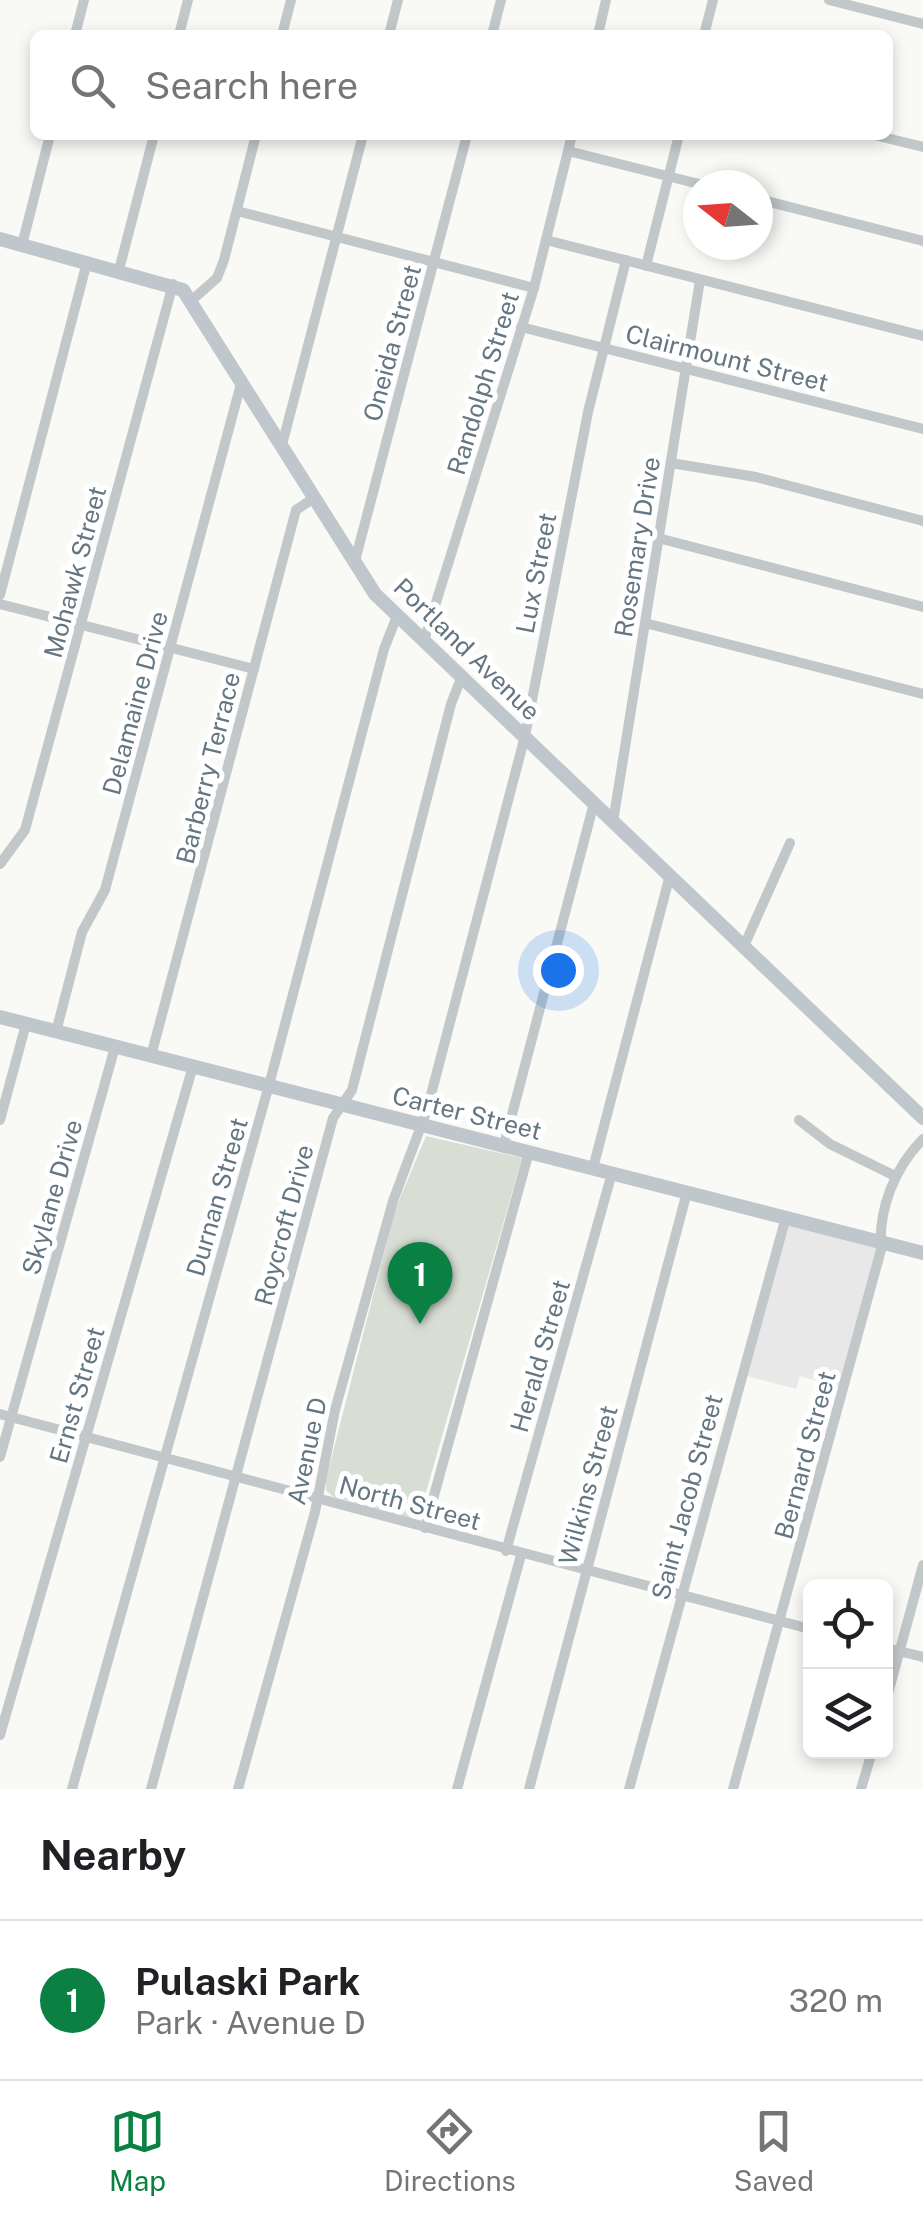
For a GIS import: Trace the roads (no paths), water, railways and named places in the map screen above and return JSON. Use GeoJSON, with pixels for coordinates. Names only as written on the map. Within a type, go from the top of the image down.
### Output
{"type":"FeatureCollection","features":[{"type":"Feature","properties":{"kind":"main road","name":"Portland Avenue"},"geometry":{"type":"LineString","coordinates":[[0,241],[173,284],[192,300],[376,594],[923,1118]]}},
{"type":"Feature","properties":{"kind":"main road","name":"Carter Street"},"geometry":{"type":"LineString","coordinates":[[0,1017],[923,1253]]}},
{"type":"Feature","properties":{"kind":"street"},"geometry":{"type":"LineString","coordinates":[[76,30],[84,0]]}},
{"type":"Feature","properties":{"kind":"street"},"geometry":{"type":"LineString","coordinates":[[180,30],[188,0]]}},
{"type":"Feature","properties":{"kind":"street"},"geometry":{"type":"LineString","coordinates":[[283,30],[291,0]]}},
{"type":"Feature","properties":{"kind":"street"},"geometry":{"type":"LineString","coordinates":[[389,30],[398,0]]}},
{"type":"Feature","properties":{"kind":"street"},"geometry":{"type":"LineString","coordinates":[[493,30],[502,0]]}},
{"type":"Feature","properties":{"kind":"street"},"geometry":{"type":"LineString","coordinates":[[599,30],[606,0]]}},
{"type":"Feature","properties":{"kind":"street"},"geometry":{"type":"LineString","coordinates":[[705,30],[713,0]]}},
{"type":"Feature","properties":{"kind":"street"},"geometry":{"type":"LineString","coordinates":[[829,0],[923,24]]}},
{"type":"Feature","properties":{"kind":"street"},"geometry":{"type":"LineString","coordinates":[[22,245],[49,140]]}},
{"type":"Feature","properties":{"kind":"street"},"geometry":{"type":"LineString","coordinates":[[119,270],[153,140]]}},
{"type":"Feature","properties":{"kind":"street"},"geometry":{"type":"LineString","coordinates":[[192,300],[217,278],[255,140]]}},
{"type":"Feature","properties":{"kind":"street"},"geometry":{"type":"LineString","coordinates":[[282,445],[362,140]]}},
{"type":"Feature","properties":{"kind":"street","name":"Oneida Street"},"geometry":{"type":"LineString","coordinates":[[355,561],[465,140]]}},
{"type":"Feature","properties":{"kind":"street","name":"Randolph Street"},"geometry":{"type":"LineString","coordinates":[[424,641],[534,288],[571,140]]}},
{"type":"Feature","properties":{"kind":"street"},"geometry":{"type":"LineString","coordinates":[[646,266],[678,140]]}},
{"type":"Feature","properties":{"kind":"street"},"geometry":{"type":"LineString","coordinates":[[893,140],[923,148]]}},
{"type":"Feature","properties":{"kind":"street"},"geometry":{"type":"LineString","coordinates":[[568,151],[683,180]]}},
{"type":"Feature","properties":{"kind":"street"},"geometry":{"type":"LineString","coordinates":[[773,203],[923,242]]}},
{"type":"Feature","properties":{"kind":"street"},"geometry":{"type":"LineString","coordinates":[[237,211],[534,288]]}},
{"type":"Feature","properties":{"kind":"street"},"geometry":{"type":"LineString","coordinates":[[546,240],[923,336]]}},
{"type":"Feature","properties":{"kind":"street","name":"Lux Street"},"geometry":{"type":"LineString","coordinates":[[422,1124],[525,736],[604,348],[626,260]]}},
{"type":"Feature","properties":{"kind":"street"},"geometry":{"type":"LineString","coordinates":[[0,595],[88,262]]}},
{"type":"Feature","properties":{"kind":"street","name":"Rosemary Drive"},"geometry":{"type":"LineString","coordinates":[[613,822],[700,280]]}},
{"type":"Feature","properties":{"kind":"street","name":"Mohawk Street"},"geometry":{"type":"LineString","coordinates":[[0,864],[25,830],[173,284]]}},
{"type":"Feature","properties":{"kind":"street","name":"Clairmount Street"},"geometry":{"type":"LineString","coordinates":[[521,326],[923,430]]}},
{"type":"Feature","properties":{"kind":"street","name":"Delamaine Drive"},"geometry":{"type":"LineString","coordinates":[[56,1032],[82,932],[105,890],[242,380]]}},
{"type":"Feature","properties":{"kind":"street"},"geometry":{"type":"LineString","coordinates":[[670,463],[756,478],[923,520]]}},
{"type":"Feature","properties":{"kind":"street","name":"Barberry Terrace"},"geometry":{"type":"LineString","coordinates":[[151,1056],[296,510],[314,498]]}},
{"type":"Feature","properties":{"kind":"street"},"geometry":{"type":"LineString","coordinates":[[658,538],[923,607]]}},
{"type":"Feature","properties":{"kind":"street"},"geometry":{"type":"LineString","coordinates":[[0,604],[254,669]]}},
{"type":"Feature","properties":{"kind":"street","name":"Durnan Street"},"geometry":{"type":"LineString","coordinates":[[72,1789],[270,1085],[384,649],[398,616]]}},
{"type":"Feature","properties":{"kind":"street"},"geometry":{"type":"LineString","coordinates":[[644,623],[923,694]]}},
{"type":"Feature","properties":{"kind":"street","name":"Roycroft Drive"},"geometry":{"type":"LineString","coordinates":[[151,1789],[334,1118],[352,1090],[451,704],[462,676]]}},
{"type":"Feature","properties":{"kind":"street"},"geometry":{"type":"LineString","coordinates":[[504,1145],[594,803]]}},
{"type":"Feature","properties":{"kind":"street"},"geometry":{"type":"LineString","coordinates":[[744,946],[790,843]]}},
{"type":"Feature","properties":{"kind":"street"},"geometry":{"type":"LineString","coordinates":[[593,1168],[670,875]]}},
{"type":"Feature","properties":{"kind":"street"},"geometry":{"type":"LineString","coordinates":[[0,1120],[26,1024]]}},
{"type":"Feature","properties":{"kind":"street","name":"Skylane Drive"},"geometry":{"type":"LineString","coordinates":[[0,1457],[5,1415],[115,1047]]}},
{"type":"Feature","properties":{"kind":"street","name":"Ernst Street"},"geometry":{"type":"LineString","coordinates":[[0,1735],[193,1066]]}},
{"type":"Feature","properties":{"kind":"street"},"geometry":{"type":"LineString","coordinates":[[799,1120],[830,1144],[895,1176]]}},
{"type":"Feature","properties":{"kind":"street","name":"Avenue D"},"geometry":{"type":"LineString","coordinates":[[238,1789],[318,1498],[335,1410],[388,1219],[422,1124]]}},
{"type":"Feature","properties":{"kind":"street","name":"Bernard Street"},"geometry":{"type":"LineString","coordinates":[[733,1789],[881,1242],[895,1176],[900,1161],[923,1139]]}},
{"type":"Feature","properties":{"kind":"street"},"geometry":{"type":"LineString","coordinates":[[425,1528],[529,1152]]}},
{"type":"Feature","properties":{"kind":"street","name":"Herald Street"},"geometry":{"type":"LineString","coordinates":[[506,1551],[612,1173]]}},
{"type":"Feature","properties":{"kind":"street","name":"Wilkins Street"},"geometry":{"type":"LineString","coordinates":[[529,1789],[687,1192]]}},
{"type":"Feature","properties":{"kind":"street","name":"Saint Jacob Street"},"geometry":{"type":"LineString","coordinates":[[629,1789],[786,1217]]}},
{"type":"Feature","properties":{"kind":"street","name":"North Street"},"geometry":{"type":"LineString","coordinates":[[5,1415],[585,1572],[803,1626]]}},
{"type":"Feature","properties":{"kind":"street"},"geometry":{"type":"LineString","coordinates":[[457,1789],[521,1555]]}},
{"type":"Feature","properties":{"kind":"street"},"geometry":{"type":"LineString","coordinates":[[893,1675],[923,1565]]}},
{"type":"Feature","properties":{"kind":"street"},"geometry":{"type":"LineString","coordinates":[[893,1650],[923,1657]]}},
{"type":"Feature","properties":{"kind":"street"},"geometry":{"type":"LineString","coordinates":[[862,1789],[870,1759]]}},
{"type":"Feature","properties":{"kind":"place","name":"Pulaski Park"},"geometry":{"type":"Point","coordinates":[420,1324]}}]}
